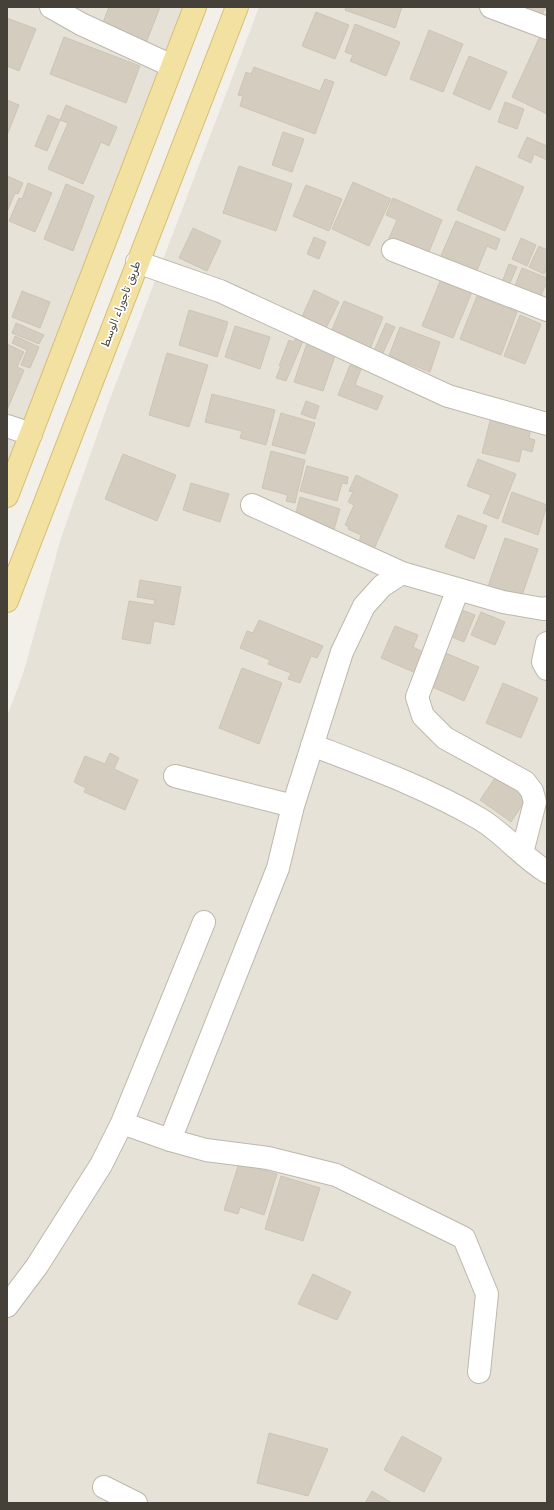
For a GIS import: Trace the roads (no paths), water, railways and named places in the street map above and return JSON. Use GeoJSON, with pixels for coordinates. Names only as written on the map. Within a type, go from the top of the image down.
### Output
{"type":"FeatureCollection","features":[{"type":"Feature","properties":{"kind":"main road"},"geometry":{"type":"LineString","coordinates":[[7,496],[195,7]]}},
{"type":"Feature","properties":{"kind":"main road","name":"طريق تاجوراء الوسط"},"geometry":{"type":"LineString","coordinates":[[7,601],[237,7]]}},
{"type":"Feature","properties":{"kind":"street"},"geometry":{"type":"LineString","coordinates":[[51,7],[81,24],[172,66]]}},
{"type":"Feature","properties":{"kind":"street"},"geometry":{"type":"LineString","coordinates":[[491,7],[547,28]]}},
{"type":"Feature","properties":{"kind":"street"},"geometry":{"type":"LineString","coordinates":[[393,250],[547,310]]}},
{"type":"Feature","properties":{"kind":"street"},"geometry":{"type":"LineString","coordinates":[[137,262],[220,292],[448,396],[547,424]]}},
{"type":"Feature","properties":{"kind":"street"},"geometry":{"type":"LineString","coordinates":[[7,426],[30,434]]}},
{"type":"Feature","properties":{"kind":"street"},"geometry":{"type":"LineString","coordinates":[[252,504],[402,573],[503,602],[543,609],[547,608]]}},
{"type":"Feature","properties":{"kind":"street"},"geometry":{"type":"LineString","coordinates":[[170,1140],[278,868],[293,806],[342,652],[364,606],[382,586],[402,573]]}},
{"type":"Feature","properties":{"kind":"street"},"geometry":{"type":"LineString","coordinates":[[458,589],[417,697],[423,716],[445,738],[526,782],[532,791],[535,802],[522,853]]}},
{"type":"Feature","properties":{"kind":"street"},"geometry":{"type":"LineString","coordinates":[[547,643],[543,662],[547,669]]}},
{"type":"Feature","properties":{"kind":"street"},"geometry":{"type":"LineString","coordinates":[[312,746],[381,772],[437,796],[492,827],[531,862],[547,872]]}},
{"type":"Feature","properties":{"kind":"street"},"geometry":{"type":"LineString","coordinates":[[175,776],[293,806]]}},
{"type":"Feature","properties":{"kind":"street"},"geometry":{"type":"LineString","coordinates":[[7,1306],[68,1219],[101,1165],[122,1123],[204,922]]}},
{"type":"Feature","properties":{"kind":"street"},"geometry":{"type":"LineString","coordinates":[[122,1123],[170,1140],[206,1150],[268,1158],[336,1175],[464,1238],[487,1294],[479,1372]]}},
{"type":"Feature","properties":{"kind":"street"},"geometry":{"type":"LineString","coordinates":[[104,1487],[136,1503]]}}]}
